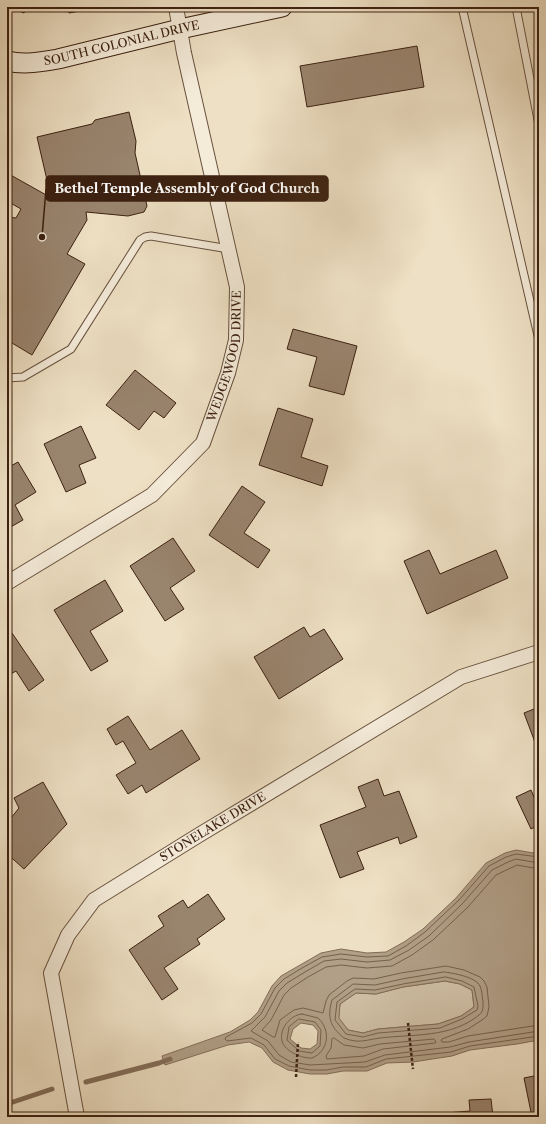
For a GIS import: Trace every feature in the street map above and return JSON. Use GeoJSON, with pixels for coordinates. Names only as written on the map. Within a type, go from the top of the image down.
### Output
{"type":"FeatureCollection","features":[{"type":"Feature","properties":{"kind":"street","name":"WEDGEWOOD DRIVE"},"geometry":{"type":"LineString","coordinates":[[7,584],[152,495],[203,443],[228,373],[236,340],[237,287],[184,53],[176,7]]}},
{"type":"Feature","properties":{"kind":"street","name":"SOUTH COLONIAL DRIVE"},"geometry":{"type":"LineString","coordinates":[[7,61],[15,63],[38,63],[180,29],[282,7]]}},
{"type":"Feature","properties":{"kind":"street","name":"STONELAKE DRIVE"},"geometry":{"type":"LineString","coordinates":[[77,1117],[51,973],[68,935],[94,900],[461,677],[539,652]]}},
{"type":"Feature","properties":{"kind":"lane"},"geometry":{"type":"LineString","coordinates":[[462,7],[539,340]]}},
{"type":"Feature","properties":{"kind":"lane"},"geometry":{"type":"LineString","coordinates":[[516,7],[539,125]]}},
{"type":"Feature","properties":{"kind":"lane"},"geometry":{"type":"LineString","coordinates":[[7,378],[23,377],[71,349],[140,240],[145,237],[151,236],[229,249]]}},
{"type":"Feature","properties":{"kind":"path"},"geometry":{"type":"LineString","coordinates":[[408,1023],[413,1069]]}},
{"type":"Feature","properties":{"kind":"path"},"geometry":{"type":"LineString","coordinates":[[296,1077],[298,1042]]}},
{"type":"Feature","properties":{"kind":"shaded area"},"geometry":{"type":"Polygon","coordinates":[[[445,981],[460,984],[472,990],[474,1007],[461,1016],[438,1024],[378,1029],[363,1033],[348,1030],[338,1018],[340,1004],[356,993],[376,994],[403,987],[445,981]]]}},
{"type":"Feature","properties":{"kind":"water"},"geometry":{"type":"Polygon","coordinates":[[[516,850],[539,854],[539,1040],[470,1050],[452,1056],[413,1062],[387,1063],[367,1071],[343,1071],[327,1074],[310,1074],[288,1070],[273,1062],[262,1048],[249,1042],[228,1045],[165,1065],[162,1056],[230,1032],[250,1020],[258,1012],[272,986],[281,976],[321,953],[341,949],[367,953],[386,952],[404,942],[423,929],[456,898],[486,863],[505,853],[516,850]],[[445,981],[403,987],[376,994],[356,993],[340,1004],[339,1018],[348,1030],[363,1033],[378,1029],[438,1024],[461,1016],[474,1007],[472,990],[460,984],[445,981]],[[301,1023],[293,1029],[290,1039],[301,1048],[310,1049],[317,1044],[318,1031],[313,1025],[301,1023]]]}},
{"type":"Feature","properties":{"kind":"building"},"geometry":{"type":"Polygon","coordinates":[[[10,7],[27,7],[24,13],[10,7]]]}},
{"type":"Feature","properties":{"kind":"building"},"geometry":{"type":"Polygon","coordinates":[[[68,7],[101,7],[69,13],[68,7]]]}},
{"type":"Feature","properties":{"kind":"building"},"geometry":{"type":"Polygon","coordinates":[[[417,46],[424,87],[307,107],[300,66],[417,46]]]}},
{"type":"Feature","properties":{"kind":"building"},"geometry":{"type":"Polygon","coordinates":[[[129,112],[136,141],[135,153],[147,206],[144,212],[128,216],[86,212],[87,220],[67,254],[85,264],[32,355],[7,340],[7,217],[16,218],[21,209],[7,201],[7,173],[48,196],[50,193],[37,137],[92,124],[95,120],[129,112]]]}},
{"type":"Feature","properties":{"kind":"building"},"geometry":{"type":"Polygon","coordinates":[[[293,329],[357,346],[344,395],[309,386],[317,357],[287,349],[293,329]]]}},
{"type":"Feature","properties":{"kind":"building"},"geometry":{"type":"Polygon","coordinates":[[[135,370],[176,403],[164,418],[154,411],[139,430],[106,405],[135,370]]]}},
{"type":"Feature","properties":{"kind":"building"},"geometry":{"type":"Polygon","coordinates":[[[278,408],[313,419],[301,457],[328,466],[322,486],[259,465],[278,408]]]}},
{"type":"Feature","properties":{"kind":"building"},"geometry":{"type":"Polygon","coordinates":[[[81,426],[96,458],[79,465],[86,483],[66,492],[44,444],[81,426]]]}},
{"type":"Feature","properties":{"kind":"building"},"geometry":{"type":"Polygon","coordinates":[[[18,462],[36,492],[15,505],[23,520],[7,529],[7,468],[18,462]]]}},
{"type":"Feature","properties":{"kind":"building"},"geometry":{"type":"Polygon","coordinates":[[[242,486],[265,502],[244,533],[270,550],[258,568],[209,535],[242,486]]]}},
{"type":"Feature","properties":{"kind":"building"},"geometry":{"type":"Polygon","coordinates":[[[173,538],[195,571],[170,588],[184,609],[165,621],[130,566],[173,538]]]}},
{"type":"Feature","properties":{"kind":"building"},"geometry":{"type":"Polygon","coordinates":[[[429,550],[440,574],[496,550],[508,578],[427,614],[404,561],[429,550]]]}},
{"type":"Feature","properties":{"kind":"building"},"geometry":{"type":"Polygon","coordinates":[[[105,580],[123,611],[90,631],[108,661],[91,671],[54,610],[105,580]]]}},
{"type":"Feature","properties":{"kind":"building"},"geometry":{"type":"Polygon","coordinates":[[[304,627],[310,637],[324,629],[343,659],[279,699],[254,657],[304,627]]]}},
{"type":"Feature","properties":{"kind":"building"},"geometry":{"type":"Polygon","coordinates":[[[12,633],[44,680],[29,691],[16,671],[7,676],[7,637],[12,633]]]}},
{"type":"Feature","properties":{"kind":"building"},"geometry":{"type":"Polygon","coordinates":[[[539,707],[539,753],[524,713],[539,707]]]}},
{"type":"Feature","properties":{"kind":"building"},"geometry":{"type":"Polygon","coordinates":[[[128,716],[150,750],[182,730],[200,759],[146,793],[142,785],[128,794],[116,775],[136,763],[123,741],[116,745],[107,729],[128,716]]]}},
{"type":"Feature","properties":{"kind":"building"},"geometry":{"type":"Polygon","coordinates":[[[378,779],[384,796],[399,791],[417,837],[400,844],[398,837],[357,852],[364,869],[340,878],[320,825],[366,807],[358,787],[378,779]]]}},
{"type":"Feature","properties":{"kind":"building"},"geometry":{"type":"Polygon","coordinates":[[[43,782],[67,824],[24,869],[13,859],[7,858],[7,823],[19,808],[14,798],[43,782]]]}},
{"type":"Feature","properties":{"kind":"building"},"geometry":{"type":"Polygon","coordinates":[[[531,790],[539,809],[539,825],[531,829],[516,797],[531,790]]]}},
{"type":"Feature","properties":{"kind":"building"},"geometry":{"type":"Polygon","coordinates":[[[208,894],[225,919],[197,939],[200,944],[164,968],[178,989],[162,1000],[129,950],[164,926],[158,916],[183,900],[188,908],[208,894]]]}},
{"type":"Feature","properties":{"kind":"building"},"geometry":{"type":"Polygon","coordinates":[[[539,1075],[539,1117],[532,1117],[524,1078],[539,1075]]]}},
{"type":"Feature","properties":{"kind":"building"},"geometry":{"type":"Polygon","coordinates":[[[491,1099],[493,1117],[434,1117],[434,1114],[470,1111],[469,1100],[491,1099]]]}},
{"type":"Feature","properties":{"kind":"waterway"},"geometry":{"type":"LineString","coordinates":[[86,1082],[170,1059]]}},
{"type":"Feature","properties":{"kind":"waterway"},"geometry":{"type":"LineString","coordinates":[[7,1104],[52,1089]]}},
{"type":"Feature","properties":{"kind":"place","name":"Bethel Temple Assembly of God Church"},"geometry":{"type":"Point","coordinates":[42,237]}}]}
